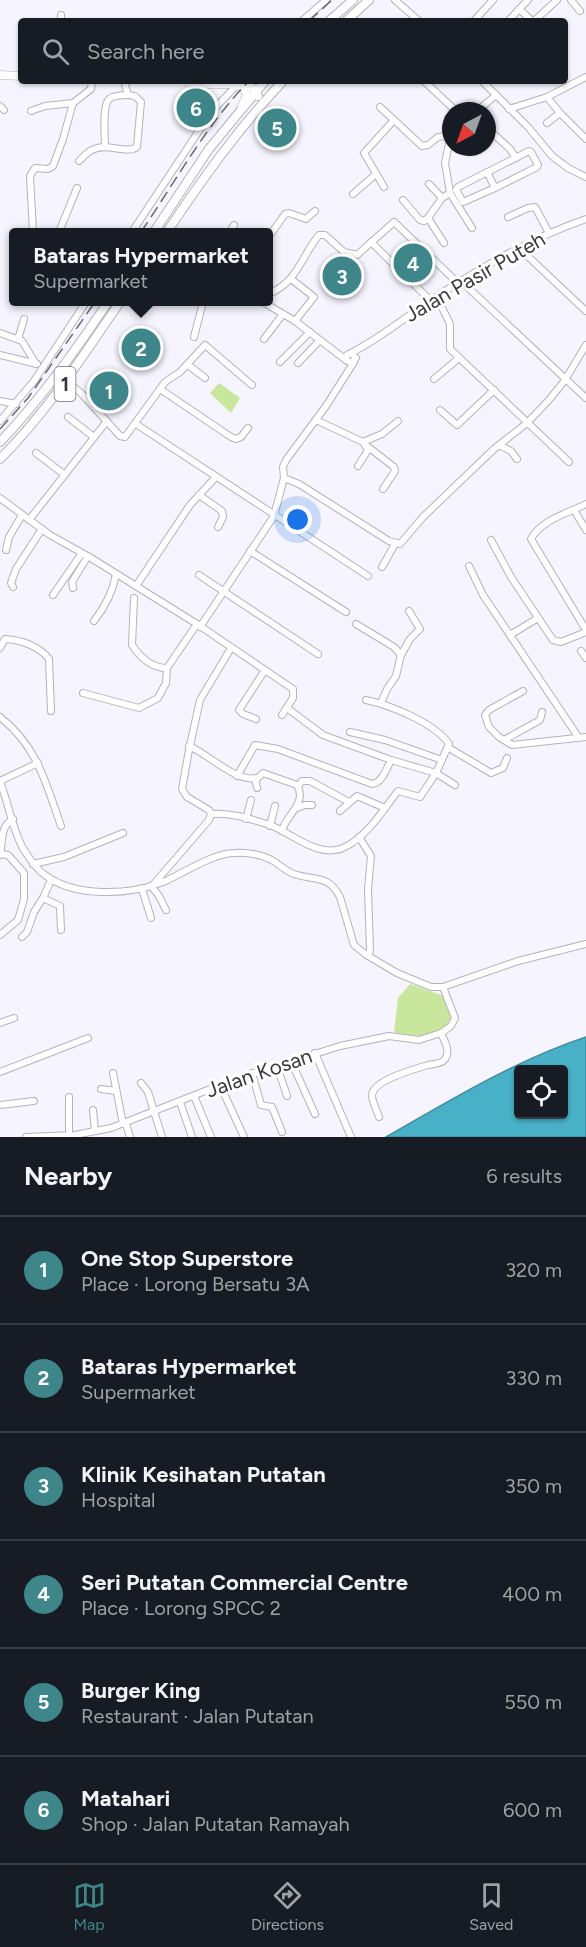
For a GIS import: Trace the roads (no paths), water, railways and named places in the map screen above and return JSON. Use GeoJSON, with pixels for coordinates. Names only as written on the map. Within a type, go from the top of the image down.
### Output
{"type":"FeatureCollection","features":[{"type":"Feature","properties":{"kind":"highway"},"geometry":{"type":"LineString","coordinates":[[332,18],[353,0]]}},
{"type":"Feature","properties":{"kind":"highway"},"geometry":{"type":"LineString","coordinates":[[349,18],[369,0]]}},
{"type":"Feature","properties":{"kind":"highway"},"geometry":{"type":"LineString","coordinates":[[244,84],[256,91]]}},
{"type":"Feature","properties":{"kind":"highway"},"geometry":{"type":"LineString","coordinates":[[157,228],[209,149],[262,84]]}},
{"type":"Feature","properties":{"kind":"highway"},"geometry":{"type":"LineString","coordinates":[[170,228],[218,157],[258,107],[280,84]]}},
{"type":"Feature","properties":{"kind":"highway"},"geometry":{"type":"LineString","coordinates":[[256,91],[258,107]]}},
{"type":"Feature","properties":{"kind":"highway"},"geometry":{"type":"LineString","coordinates":[[173,203],[183,209]]}},
{"type":"Feature","properties":{"kind":"highway","name":"1"},"geometry":{"type":"LineString","coordinates":[[0,442],[52,383],[105,306]]}},
{"type":"Feature","properties":{"kind":"highway","name":"1"},"geometry":{"type":"LineString","coordinates":[[0,459],[35,423],[67,381],[117,306]]}},
{"type":"Feature","properties":{"kind":"highway"},"geometry":{"type":"LineString","coordinates":[[0,442],[8,451]]}},
{"type":"Feature","properties":{"kind":"main road"},"geometry":{"type":"LineString","coordinates":[[0,75],[18,76]]}},
{"type":"Feature","properties":{"kind":"main road"},"geometry":{"type":"LineString","coordinates":[[192,84],[222,84]]}},
{"type":"Feature","properties":{"kind":"main road"},"geometry":{"type":"LineString","coordinates":[[241,108],[246,90],[242,84]]}},
{"type":"Feature","properties":{"kind":"street"},"geometry":{"type":"LineString","coordinates":[[305,18],[326,0]]}},
{"type":"Feature","properties":{"kind":"street"},"geometry":{"type":"LineString","coordinates":[[395,0],[411,18]]}},
{"type":"Feature","properties":{"kind":"street"},"geometry":{"type":"LineString","coordinates":[[477,18],[493,0]]}},
{"type":"Feature","properties":{"kind":"street"},"geometry":{"type":"LineString","coordinates":[[511,18],[528,0]]}},
{"type":"Feature","properties":{"kind":"street"},"geometry":{"type":"LineString","coordinates":[[536,18],[557,0]]}},
{"type":"Feature","properties":{"kind":"street"},"geometry":{"type":"LineString","coordinates":[[571,0],[580,11]]}},
{"type":"Feature","properties":{"kind":"street"},"geometry":{"type":"LineString","coordinates":[[519,9],[530,18]]}},
{"type":"Feature","properties":{"kind":"street"},"geometry":{"type":"LineString","coordinates":[[510,109],[547,97],[586,77]]}},
{"type":"Feature","properties":{"kind":"street"},"geometry":{"type":"LineString","coordinates":[[31,111],[45,106],[73,103],[91,89],[92,84]]}},
{"type":"Feature","properties":{"kind":"street"},"geometry":{"type":"LineString","coordinates":[[125,84],[128,95]]}},
{"type":"Feature","properties":{"kind":"street"},"geometry":{"type":"LineString","coordinates":[[220,102],[223,93],[222,84]]}},
{"type":"Feature","properties":{"kind":"street"},"geometry":{"type":"LineString","coordinates":[[135,228],[220,102],[241,84]]}},
{"type":"Feature","properties":{"kind":"street"},"geometry":{"type":"LineString","coordinates":[[427,84],[446,102]]}},
{"type":"Feature","properties":{"kind":"street"},"geometry":{"type":"LineString","coordinates":[[485,84],[530,128],[552,156],[568,168],[586,177]]}},
{"type":"Feature","properties":{"kind":"street"},"geometry":{"type":"LineString","coordinates":[[487,102],[496,94]]}},
{"type":"Feature","properties":{"kind":"street"},"geometry":{"type":"LineString","coordinates":[[79,161],[89,152],[105,147],[131,150],[137,147],[141,102],[135,96],[128,95],[108,100],[105,108],[105,147]]}},
{"type":"Feature","properties":{"kind":"street"},"geometry":{"type":"LineString","coordinates":[[547,97],[586,140]]}},
{"type":"Feature","properties":{"kind":"street"},"geometry":{"type":"LineString","coordinates":[[33,228],[31,171],[35,168],[48,169],[53,166],[73,103]]}},
{"type":"Feature","properties":{"kind":"street"},"geometry":{"type":"LineString","coordinates":[[380,107],[422,146],[442,136]]}},
{"type":"Feature","properties":{"kind":"street"},"geometry":{"type":"LineString","coordinates":[[548,123],[560,113]]}},
{"type":"Feature","properties":{"kind":"street"},"geometry":{"type":"LineString","coordinates":[[384,187],[364,153],[394,120]]}},
{"type":"Feature","properties":{"kind":"street"},"geometry":{"type":"LineString","coordinates":[[496,136],[516,158]]}},
{"type":"Feature","properties":{"kind":"street"},"geometry":{"type":"LineString","coordinates":[[530,151],[538,166],[465,203],[456,190],[458,187],[487,172],[530,151]]}},
{"type":"Feature","properties":{"kind":"street"},"geometry":{"type":"LineString","coordinates":[[446,156],[445,163],[450,193],[472,228]]}},
{"type":"Feature","properties":{"kind":"street"},"geometry":{"type":"LineString","coordinates":[[487,172],[495,188]]}},
{"type":"Feature","properties":{"kind":"street"},"geometry":{"type":"LineString","coordinates":[[353,194],[376,174]]}},
{"type":"Feature","properties":{"kind":"street"},"geometry":{"type":"LineString","coordinates":[[429,184],[442,198]]}},
{"type":"Feature","properties":{"kind":"street"},"geometry":{"type":"LineString","coordinates":[[61,228],[77,188]]}},
{"type":"Feature","properties":{"kind":"street"},"geometry":{"type":"LineString","coordinates":[[403,200],[420,220],[424,221],[442,198],[450,193]]}},
{"type":"Feature","properties":{"kind":"street"},"geometry":{"type":"LineString","coordinates":[[508,218],[535,207],[549,233]]}},
{"type":"Feature","properties":{"kind":"street"},"geometry":{"type":"LineString","coordinates":[[273,231],[285,214],[289,213],[306,219],[315,211]]}},
{"type":"Feature","properties":{"kind":"street"},"geometry":{"type":"LineString","coordinates":[[577,213],[584,220]]}},
{"type":"Feature","properties":{"kind":"street"},"geometry":{"type":"LineString","coordinates":[[428,218],[444,243]]}},
{"type":"Feature","properties":{"kind":"street","name":"Jalan Pasir Puteh"},"geometry":{"type":"LineString","coordinates":[[350,358],[459,282],[549,233],[584,220]]}},
{"type":"Feature","properties":{"kind":"street"},"geometry":{"type":"LineString","coordinates":[[273,293],[291,279],[319,235],[325,235],[344,252],[357,255],[394,222],[586,398]]}},
{"type":"Feature","properties":{"kind":"street"},"geometry":{"type":"LineString","coordinates":[[371,242],[431,301]]}},
{"type":"Feature","properties":{"kind":"street"},"geometry":{"type":"LineString","coordinates":[[519,248],[586,311]]}},
{"type":"Feature","properties":{"kind":"street"},"geometry":{"type":"LineString","coordinates":[[291,279],[314,297],[295,321]]}},
{"type":"Feature","properties":{"kind":"street"},"geometry":{"type":"LineString","coordinates":[[437,297],[450,324],[448,347],[569,462]]}},
{"type":"Feature","properties":{"kind":"street"},"geometry":{"type":"LineString","coordinates":[[0,421],[16,404],[40,365],[83,306]]}},
{"type":"Feature","properties":{"kind":"street"},"geometry":{"type":"LineString","coordinates":[[194,337],[202,306]]}},
{"type":"Feature","properties":{"kind":"street"},"geometry":{"type":"LineString","coordinates":[[83,693],[139,708],[158,698],[166,683],[167,668],[223,593],[274,516],[284,478],[283,467],[286,460],[345,378],[350,358],[272,306]]}},
{"type":"Feature","properties":{"kind":"street"},"geometry":{"type":"LineString","coordinates":[[264,339],[283,314]]}},
{"type":"Feature","properties":{"kind":"street"},"geometry":{"type":"LineString","coordinates":[[17,338],[24,319]]}},
{"type":"Feature","properties":{"kind":"street"},"geometry":{"type":"LineString","coordinates":[[280,362],[310,332]]}},
{"type":"Feature","properties":{"kind":"street"},"geometry":{"type":"LineString","coordinates":[[0,333],[17,338],[40,365]]}},
{"type":"Feature","properties":{"kind":"street"},"geometry":{"type":"LineString","coordinates":[[298,363],[320,340]]}},
{"type":"Feature","properties":{"kind":"street"},"geometry":{"type":"LineString","coordinates":[[67,381],[82,393],[120,436],[125,437],[165,382],[188,365],[206,345],[252,385]]}},
{"type":"Feature","properties":{"kind":"street"},"geometry":{"type":"LineString","coordinates":[[382,567],[398,544],[423,517],[499,445],[527,423],[555,393],[586,345]]}},
{"type":"Feature","properties":{"kind":"street"},"geometry":{"type":"LineString","coordinates":[[0,356],[40,365]]}},
{"type":"Feature","properties":{"kind":"street"},"geometry":{"type":"LineString","coordinates":[[434,379],[459,358]]}},
{"type":"Feature","properties":{"kind":"street"},"geometry":{"type":"LineString","coordinates":[[188,365],[204,378]]}},
{"type":"Feature","properties":{"kind":"street"},"geometry":{"type":"LineString","coordinates":[[160,389],[234,439],[241,437],[248,428]]}},
{"type":"Feature","properties":{"kind":"street"},"geometry":{"type":"LineString","coordinates":[[440,410],[457,425],[494,390]]}},
{"type":"Feature","properties":{"kind":"street"},"geometry":{"type":"LineString","coordinates":[[0,401],[16,404]]}},
{"type":"Feature","properties":{"kind":"street"},"geometry":{"type":"LineString","coordinates":[[68,417],[94,437]]}},
{"type":"Feature","properties":{"kind":"street"},"geometry":{"type":"LineString","coordinates":[[316,420],[365,444],[394,467],[395,471],[383,489]]}},
{"type":"Feature","properties":{"kind":"street"},"geometry":{"type":"LineString","coordinates":[[29,520],[107,421]]}},
{"type":"Feature","properties":{"kind":"street"},"geometry":{"type":"LineString","coordinates":[[365,444],[398,421]]}},
{"type":"Feature","properties":{"kind":"street"},"geometry":{"type":"LineString","coordinates":[[136,424],[215,478],[368,576]]}},
{"type":"Feature","properties":{"kind":"street"},"geometry":{"type":"LineString","coordinates":[[358,466],[368,450],[365,444]]}},
{"type":"Feature","properties":{"kind":"street"},"geometry":{"type":"LineString","coordinates":[[499,445],[511,451],[517,459]]}},
{"type":"Feature","properties":{"kind":"street"},"geometry":{"type":"LineString","coordinates":[[36,453],[65,476]]}},
{"type":"Feature","properties":{"kind":"street"},"geometry":{"type":"LineString","coordinates":[[136,586],[199,495],[215,478]]}},
{"type":"Feature","properties":{"kind":"street"},"geometry":{"type":"LineString","coordinates":[[284,478],[299,484],[365,527],[398,544]]}},
{"type":"Feature","properties":{"kind":"street"},"geometry":{"type":"LineString","coordinates":[[199,495],[222,511],[223,517],[218,527]]}},
{"type":"Feature","properties":{"kind":"street"},"geometry":{"type":"LineString","coordinates":[[0,498],[42,529],[136,586],[292,689],[293,698],[282,715]]}},
{"type":"Feature","properties":{"kind":"street"},"geometry":{"type":"LineString","coordinates":[[491,540],[511,577],[557,643],[586,631],[531,539],[549,521],[586,504]]}},
{"type":"Feature","properties":{"kind":"street"},"geometry":{"type":"LineString","coordinates":[[574,510],[586,530]]}},
{"type":"Feature","properties":{"kind":"street"},"geometry":{"type":"LineString","coordinates":[[6,550],[9,537],[22,515]]}},
{"type":"Feature","properties":{"kind":"street"},"geometry":{"type":"LineString","coordinates":[[13,587],[11,583],[16,569],[42,529]]}},
{"type":"Feature","properties":{"kind":"street"},"geometry":{"type":"LineString","coordinates":[[250,551],[346,612]]}},
{"type":"Feature","properties":{"kind":"street"},"geometry":{"type":"LineString","coordinates":[[73,588],[72,582],[85,555]]}},
{"type":"Feature","properties":{"kind":"street"},"geometry":{"type":"LineString","coordinates":[[53,595],[85,555]]}},
{"type":"Feature","properties":{"kind":"street"},"geometry":{"type":"LineString","coordinates":[[469,566],[483,595],[582,738],[516,745],[504,740],[489,727],[485,715],[489,710],[523,691]]}},
{"type":"Feature","properties":{"kind":"street"},"geometry":{"type":"LineString","coordinates":[[94,621],[113,589],[116,574]]}},
{"type":"Feature","properties":{"kind":"street"},"geometry":{"type":"LineString","coordinates":[[199,575],[318,654]]}},
{"type":"Feature","properties":{"kind":"street"},"geometry":{"type":"LineString","coordinates":[[134,598],[132,645],[151,665],[167,668]]}},
{"type":"Feature","properties":{"kind":"street"},"geometry":{"type":"LineString","coordinates":[[381,703],[396,676],[401,655],[410,639],[420,629],[409,611]]}},
{"type":"Feature","properties":{"kind":"street"},"geometry":{"type":"LineString","coordinates":[[510,635],[538,618]]}},
{"type":"Feature","properties":{"kind":"street"},"geometry":{"type":"LineString","coordinates":[[356,624],[394,647],[401,655]]}},
{"type":"Feature","properties":{"kind":"street"},"geometry":{"type":"LineString","coordinates":[[0,648],[5,639],[13,640],[38,648],[45,654],[49,659],[51,711]]}},
{"type":"Feature","properties":{"kind":"street"},"geometry":{"type":"LineString","coordinates":[[211,814],[209,810],[183,794],[182,789],[200,700],[231,648]]}},
{"type":"Feature","properties":{"kind":"street"},"geometry":{"type":"LineString","coordinates":[[581,651],[586,658]]}},
{"type":"Feature","properties":{"kind":"street"},"geometry":{"type":"LineString","coordinates":[[256,719],[239,710],[265,670]]}},
{"type":"Feature","properties":{"kind":"street"},"geometry":{"type":"LineString","coordinates":[[366,700],[399,709],[413,717],[447,741],[449,747],[491,773],[503,768],[507,758]]}},
{"type":"Feature","properties":{"kind":"street"},"geometry":{"type":"LineString","coordinates":[[287,708],[323,735],[391,760],[435,773],[455,785]]}},
{"type":"Feature","properties":{"kind":"street"},"geometry":{"type":"LineString","coordinates":[[504,740],[540,720],[542,712]]}},
{"type":"Feature","properties":{"kind":"street"},"geometry":{"type":"LineString","coordinates":[[0,717],[29,747],[38,763],[61,826]]}},
{"type":"Feature","properties":{"kind":"street"},"geometry":{"type":"LineString","coordinates":[[350,732],[385,740],[442,760]]}},
{"type":"Feature","properties":{"kind":"street"},"geometry":{"type":"LineString","coordinates":[[237,776],[255,745],[278,749],[372,784],[381,779],[391,760]]}},
{"type":"Feature","properties":{"kind":"street"},"geometry":{"type":"LineString","coordinates":[[189,746],[203,752],[237,776],[255,778],[263,772],[298,786]]}},
{"type":"Feature","properties":{"kind":"street"},"geometry":{"type":"LineString","coordinates":[[211,814],[230,814],[270,826],[321,850],[345,848],[359,837],[398,791],[420,798],[449,747]]}},
{"type":"Feature","properties":{"kind":"street"},"geometry":{"type":"LineString","coordinates":[[38,763],[0,781],[21,844],[33,864],[51,880],[94,891],[115,892],[142,889],[222,855],[234,853],[260,856],[274,861],[292,874],[324,880],[332,885],[340,897],[354,945],[368,956],[422,984],[443,987],[518,961],[586,944]]}},
{"type":"Feature","properties":{"kind":"street"},"geometry":{"type":"LineString","coordinates":[[255,778],[257,788]]}},
{"type":"Feature","properties":{"kind":"street"},"geometry":{"type":"LineString","coordinates":[[298,786],[302,781],[309,782],[349,802]]}},
{"type":"Feature","properties":{"kind":"street"},"geometry":{"type":"LineString","coordinates":[[297,808],[300,790],[298,786]]}},
{"type":"Feature","properties":{"kind":"street"},"geometry":{"type":"LineString","coordinates":[[340,811],[357,796],[385,808]]}},
{"type":"Feature","properties":{"kind":"street"},"geometry":{"type":"LineString","coordinates":[[246,819],[251,800]]}},
{"type":"Feature","properties":{"kind":"street"},"geometry":{"type":"LineString","coordinates":[[282,831],[283,825],[297,808],[312,805]]}},
{"type":"Feature","properties":{"kind":"street"},"geometry":{"type":"LineString","coordinates":[[270,826],[275,806]]}},
{"type":"Feature","properties":{"kind":"street"},"geometry":{"type":"LineString","coordinates":[[152,886],[209,820],[211,814]]}},
{"type":"Feature","properties":{"kind":"street"},"geometry":{"type":"LineString","coordinates":[[0,935],[20,916],[25,888],[24,873],[10,856],[1,855],[2,829],[13,819]]}},
{"type":"Feature","properties":{"kind":"street"},"geometry":{"type":"LineString","coordinates":[[33,864],[64,856],[123,833]]}},
{"type":"Feature","properties":{"kind":"street"},"geometry":{"type":"LineString","coordinates":[[359,837],[371,856],[368,889],[370,950],[368,956]]}},
{"type":"Feature","properties":{"kind":"street"},"geometry":{"type":"LineString","coordinates":[[22,937],[27,932],[34,912],[51,880]]}},
{"type":"Feature","properties":{"kind":"street"},"geometry":{"type":"LineString","coordinates":[[152,886],[166,910]]}},
{"type":"Feature","properties":{"kind":"street"},"geometry":{"type":"LineString","coordinates":[[142,889],[151,918]]}},
{"type":"Feature","properties":{"kind":"street"},"geometry":{"type":"LineString","coordinates":[[43,898],[60,906],[62,930]]}},
{"type":"Feature","properties":{"kind":"street"},"geometry":{"type":"LineString","coordinates":[[379,1117],[372,1096],[376,1086],[386,1080],[442,1062],[447,1057],[448,1052],[441,1033],[451,1026],[455,1018],[443,987]]}},
{"type":"Feature","properties":{"kind":"street"},"geometry":{"type":"LineString","coordinates":[[0,1023],[14,1018]]}},
{"type":"Feature","properties":{"kind":"street","name":"Jalan Kosan"},"geometry":{"type":"LineString","coordinates":[[26,1137],[96,1133],[252,1073],[315,1053],[370,1039],[389,1036],[419,1040],[441,1033]]}},
{"type":"Feature","properties":{"kind":"street"},"geometry":{"type":"LineString","coordinates":[[0,1072],[88,1038]]}},
{"type":"Feature","properties":{"kind":"street"},"geometry":{"type":"LineString","coordinates":[[315,1053],[351,1137]]}},
{"type":"Feature","properties":{"kind":"street"},"geometry":{"type":"LineString","coordinates":[[291,1061],[315,1114]]}},
{"type":"Feature","properties":{"kind":"street"},"geometry":{"type":"LineString","coordinates":[[277,1065],[287,1096]]}},
{"type":"Feature","properties":{"kind":"street"},"geometry":{"type":"LineString","coordinates":[[113,1073],[124,1124],[130,1137]]}},
{"type":"Feature","properties":{"kind":"street"},"geometry":{"type":"LineString","coordinates":[[252,1073],[261,1105],[272,1107],[282,1132]]}},
{"type":"Feature","properties":{"kind":"street"},"geometry":{"type":"LineString","coordinates":[[141,1083],[147,1089],[162,1137]]}},
{"type":"Feature","properties":{"kind":"street"},"geometry":{"type":"LineString","coordinates":[[220,1085],[244,1137]]}},
{"type":"Feature","properties":{"kind":"street"},"geometry":{"type":"LineString","coordinates":[[100,1089],[116,1091]]}},
{"type":"Feature","properties":{"kind":"street"},"geometry":{"type":"LineString","coordinates":[[194,1096],[211,1137]]}},
{"type":"Feature","properties":{"kind":"street"},"geometry":{"type":"LineString","coordinates":[[69,1097],[69,1135]]}},
{"type":"Feature","properties":{"kind":"street"},"geometry":{"type":"LineString","coordinates":[[0,1105],[34,1101]]}},
{"type":"Feature","properties":{"kind":"street"},"geometry":{"type":"LineString","coordinates":[[180,1102],[192,1137]]}},
{"type":"Feature","properties":{"kind":"street"},"geometry":{"type":"LineString","coordinates":[[93,1110],[96,1133]]}},
{"type":"Feature","properties":{"kind":"water"},"geometry":{"type":"Polygon","coordinates":[[[586,1037],[586,1137],[386,1137],[514,1066],[514,1119],[568,1119],[568,1065],[517,1065],[586,1037]]]}},
{"type":"Feature","properties":{"kind":"railway"},"geometry":{"type":"LineString","coordinates":[[312,18],[332,0]]}},
{"type":"Feature","properties":{"kind":"railway"},"geometry":{"type":"LineString","coordinates":[[144,228],[206,134],[246,84]]}},
{"type":"Feature","properties":{"kind":"railway"},"geometry":{"type":"LineString","coordinates":[[0,429],[28,398],[92,306]]}},
{"type":"Feature","properties":{"kind":"place","name":"Matahari"},"geometry":{"type":"Point","coordinates":[196,108]}},
{"type":"Feature","properties":{"kind":"place","name":"Burger King"},"geometry":{"type":"Point","coordinates":[277,128]}},
{"type":"Feature","properties":{"kind":"place","name":"Seri Putatan Commercial Centre"},"geometry":{"type":"Point","coordinates":[413,263]}},
{"type":"Feature","properties":{"kind":"place","name":"Klinik Kesihatan Putatan"},"geometry":{"type":"Point","coordinates":[342,276]}},
{"type":"Feature","properties":{"kind":"place","name":"Bataras Hypermarket"},"geometry":{"type":"Point","coordinates":[141,348]}},
{"type":"Feature","properties":{"kind":"place","name":"One Stop Superstore"},"geometry":{"type":"Point","coordinates":[109,391]}}]}
